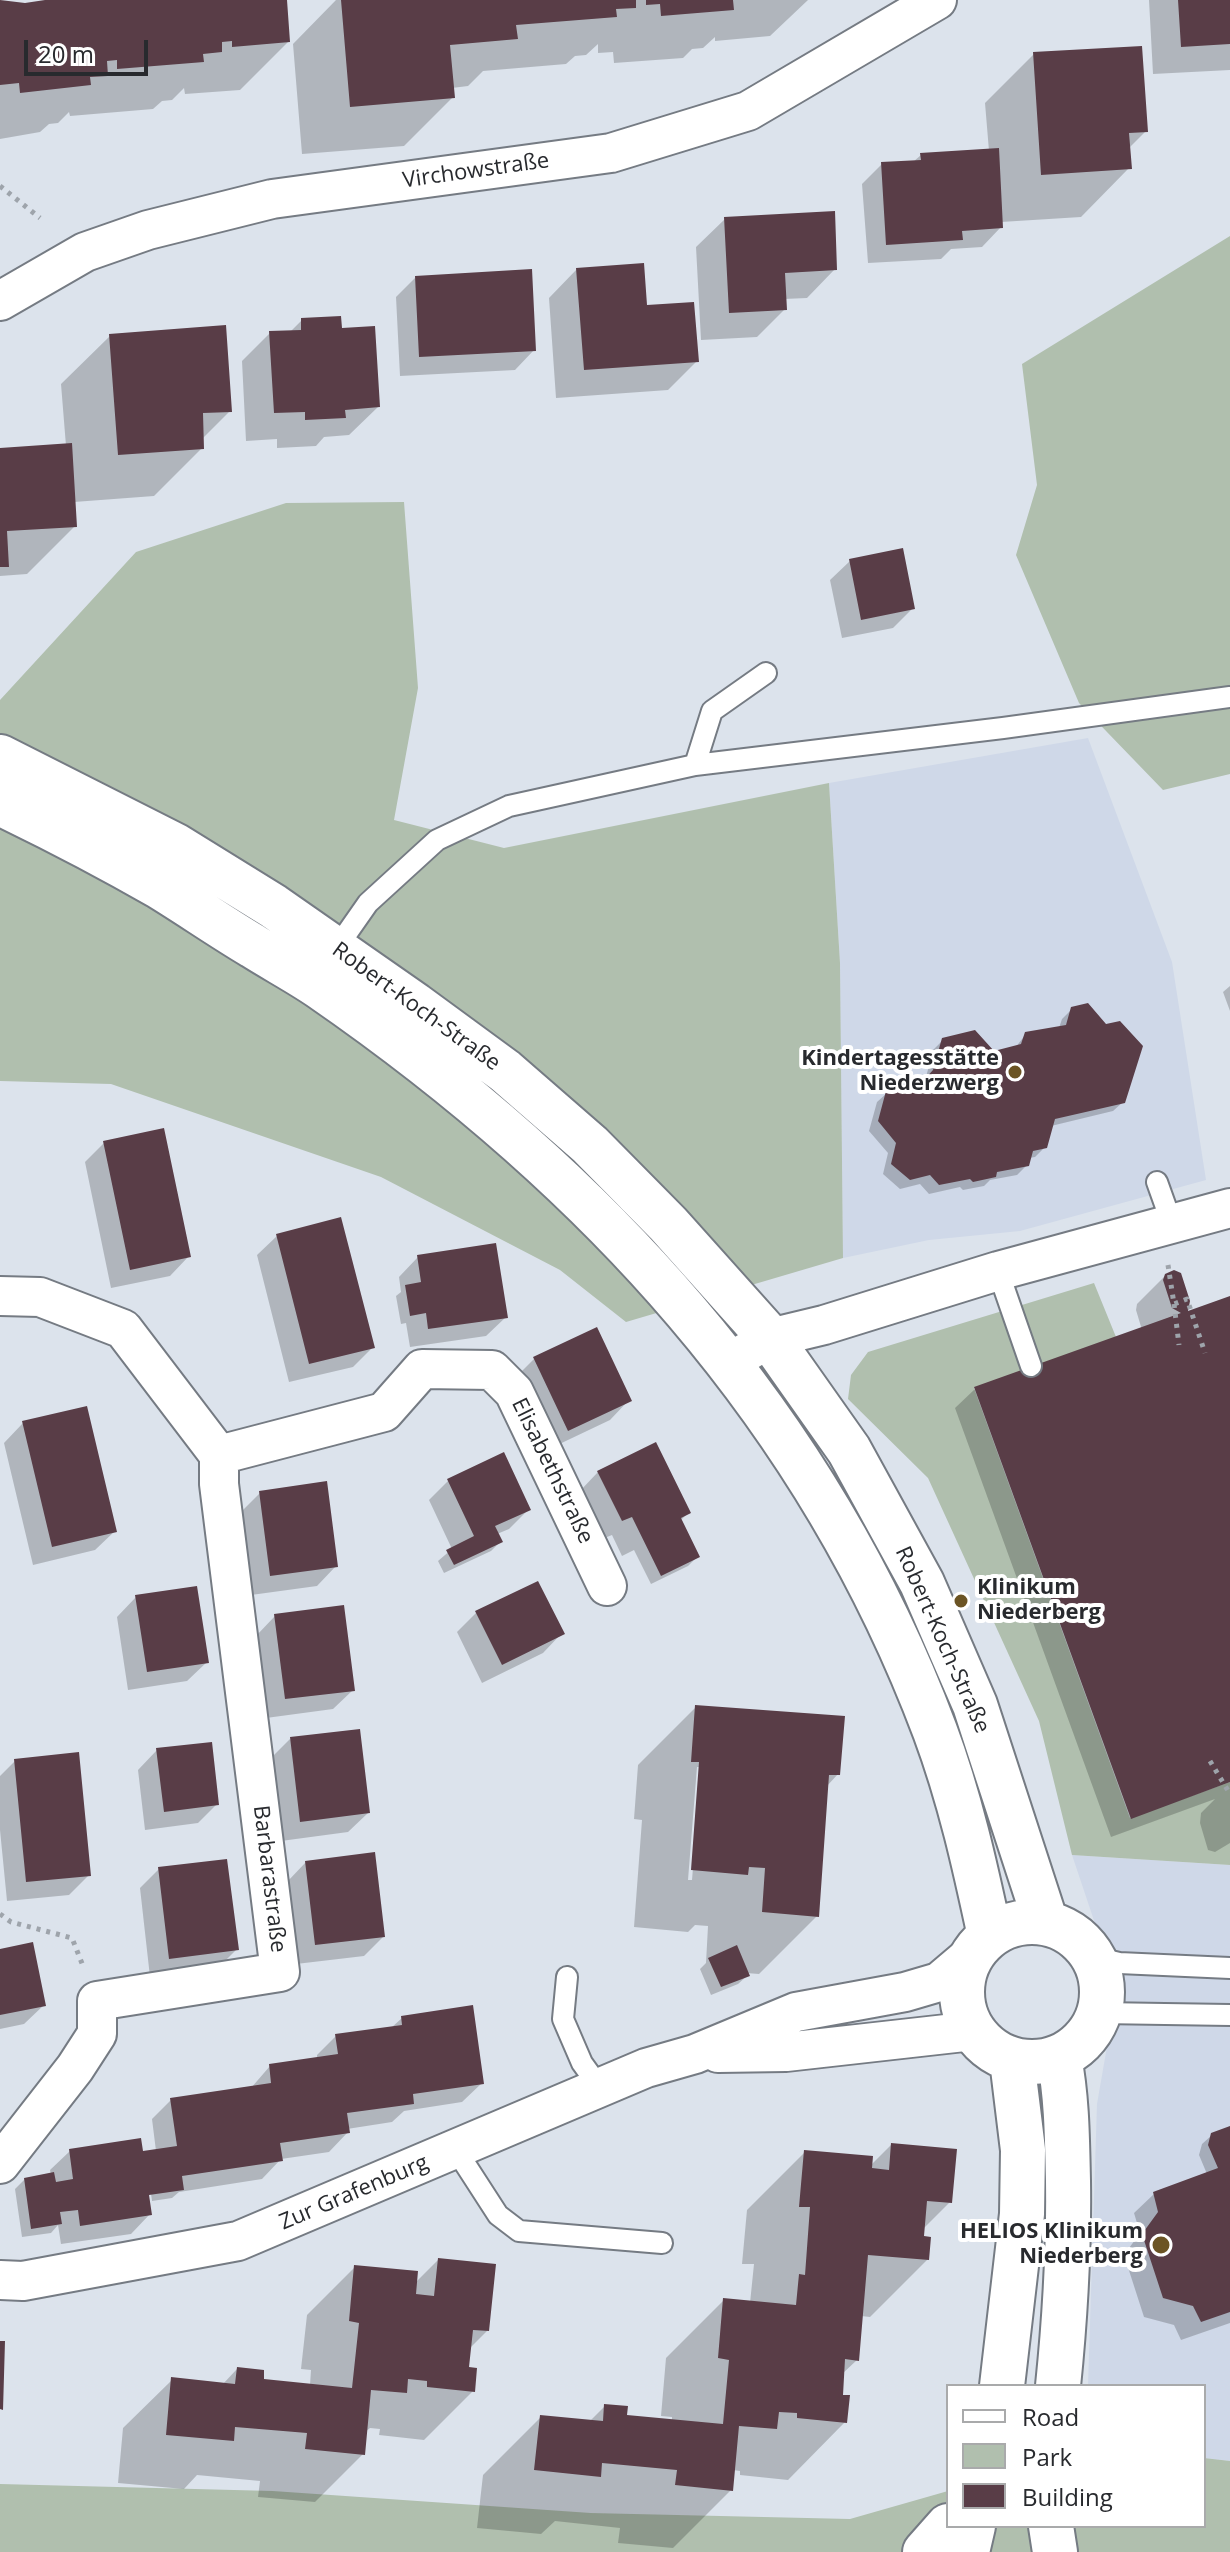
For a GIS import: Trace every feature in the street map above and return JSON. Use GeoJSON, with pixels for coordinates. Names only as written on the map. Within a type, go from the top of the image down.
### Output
{"type":"FeatureCollection","features":[{"type":"Feature","properties":{"kind":"street","name":"Virchowstraße"},"geometry":{"type":"LineString","coordinates":[[0,301],[85,252],[148,230],[272,199],[611,153],[748,111],[937,0]]}},
{"type":"Feature","properties":{"kind":"street","name":"Robert-Koch-Straße"},"geometry":{"type":"LineString","coordinates":[[0,757],[176,846],[273,906],[399,1044],[563,1179],[639,1256],[730,1362],[797,1457],[843,1535],[883,1611],[935,1729],[964,1815],[981,1945]]}},
{"type":"Feature","properties":{"kind":"street","name":"Robert-Koch-Straße"},"geometry":{"type":"LineString","coordinates":[[0,803],[160,887],[326,967],[505,1071],[590,1145],[668,1224],[770,1338],[849,1450],[922,1583],[975,1705],[1046,1923]]}},
{"type":"Feature","properties":{"kind":"street"},"geometry":{"type":"LineString","coordinates":[[730,1362],[770,1338],[824,1325],[998,1271],[1230,1208]]}},
{"type":"Feature","properties":{"kind":"street"},"geometry":{"type":"LineString","coordinates":[[0,1296],[40,1297],[123,1329],[219,1455]]}},
{"type":"Feature","properties":{"kind":"street","name":"Elisabethstraße"},"geometry":{"type":"LineString","coordinates":[[219,1455],[384,1412],[422,1369],[492,1370],[514,1392],[607,1586]]}},
{"type":"Feature","properties":{"kind":"street","name":"Barbarastraße"},"geometry":{"type":"LineString","coordinates":[[97,2001],[280,1972],[219,1484],[219,1455]]}},
{"type":"Feature","properties":{"kind":"street"},"geometry":{"type":"LineString","coordinates":[[1017,1923],[1046,1923],[1074,1935],[1094,1957],[1103,1984],[1100,2013],[1077,2047],[1059,2057],[1036,2063],[1012,2060],[990,2049],[973,2031],[963,2006],[963,1979],[981,1945],[1017,1923]]}},
{"type":"Feature","properties":{"kind":"street","name":"Zur Grafenburg"},"geometry":{"type":"LineString","coordinates":[[0,2280],[23,2281],[238,2241],[646,2068],[695,2054],[796,2012],[905,1992],[939,1982],[981,1945]]}},
{"type":"Feature","properties":{"kind":"street"},"geometry":{"type":"LineString","coordinates":[[0,2164],[75,2068],[97,2034],[97,2001]]}},
{"type":"Feature","properties":{"kind":"street","name":"Zur Grafenburg"},"geometry":{"type":"LineString","coordinates":[[695,2054],[786,2052],[973,2031]]}},
{"type":"Feature","properties":{"kind":"street"},"geometry":{"type":"LineString","coordinates":[[1058,2384],[1066,2309],[1068,2203],[1067,2121],[1059,2057]]}},
{"type":"Feature","properties":{"kind":"street"},"geometry":{"type":"LineString","coordinates":[[1002,2384],[1022,2214],[1023,2150],[1012,2060]]}},
{"type":"Feature","properties":{"kind":"street"},"geometry":{"type":"LineString","coordinates":[[925,2552],[946,2528]]}},
{"type":"Feature","properties":{"kind":"street"},"geometry":{"type":"LineString","coordinates":[[967,2552],[973,2528]]}},
{"type":"Feature","properties":{"kind":"street"},"geometry":{"type":"LineString","coordinates":[[1033,2552],[1038,2528]]}},
{"type":"Feature","properties":{"kind":"street"},"geometry":{"type":"LineString","coordinates":[[1051,2528],[1055,2552]]}},
{"type":"Feature","properties":{"kind":"lane"},"geometry":{"type":"LineString","coordinates":[[695,765],[712,711],[766,673]]}},
{"type":"Feature","properties":{"kind":"lane"},"geometry":{"type":"LineString","coordinates":[[326,967],[368,903],[437,840],[509,806],[695,765],[1230,697]]}},
{"type":"Feature","properties":{"kind":"lane"},"geometry":{"type":"LineString","coordinates":[[1157,1182],[1172,1224]]}},
{"type":"Feature","properties":{"kind":"lane"},"geometry":{"type":"LineString","coordinates":[[998,1271],[1031,1366]]}},
{"type":"Feature","properties":{"kind":"lane"},"geometry":{"type":"LineString","coordinates":[[1094,1957],[1119,1963],[1230,1968]]}},
{"type":"Feature","properties":{"kind":"lane"},"geometry":{"type":"LineString","coordinates":[[567,1977],[563,2019],[582,2063],[600,2088]]}},
{"type":"Feature","properties":{"kind":"lane"},"geometry":{"type":"LineString","coordinates":[[1100,2013],[1230,2015]]}},
{"type":"Feature","properties":{"kind":"lane"},"geometry":{"type":"LineString","coordinates":[[456,2150],[498,2215],[519,2231],[662,2243]]}},
{"type":"Feature","properties":{"kind":"path"},"geometry":{"type":"LineString","coordinates":[[0,186],[40,218]]}},
{"type":"Feature","properties":{"kind":"path"},"geometry":{"type":"LineString","coordinates":[[1170,1272],[1179,1345]]}},
{"type":"Feature","properties":{"kind":"path"},"geometry":{"type":"LineString","coordinates":[[1174,1304],[1187,1299],[1205,1353]]}},
{"type":"Feature","properties":{"kind":"path"},"geometry":{"type":"LineString","coordinates":[[1210,1761],[1230,1794]]}},
{"type":"Feature","properties":{"kind":"path"},"geometry":{"type":"LineString","coordinates":[[0,1914],[11,1922],[72,1938],[97,2001]]}},
{"type":"Feature","properties":{"kind":"shaded area","name":"Kindertagesstätte Niederzwerg"},"geometry":{"type":"Polygon","coordinates":[[[1088,738],[1172,962],[1206,1180],[1020,1231],[929,1240],[843,1258],[840,963],[829,783],[1088,738]]]}},
{"type":"Feature","properties":{"kind":"shaded area","name":"HELIOS Klinikum Niederberg"},"geometry":{"type":"Polygon","coordinates":[[[1072,1855],[1230,1865],[1230,2461],[1206,2458],[1206,2384],[1088,2384],[1097,2104],[1117,1989],[1072,1855]]]}},
{"type":"Feature","properties":{"kind":"green space"},"geometry":{"type":"Polygon","coordinates":[[[1230,236],[1230,774],[1163,790],[1079,703],[1016,555],[1037,485],[1022,364],[1230,236]]]}},
{"type":"Feature","properties":{"kind":"green space"},"geometry":{"type":"Polygon","coordinates":[[[404,502],[418,688],[394,820],[504,848],[829,783],[840,963],[843,1258],[626,1322],[560,1270],[381,1177],[111,1084],[0,1081],[0,700],[136,552],[286,503],[404,502]]]}},
{"type":"Feature","properties":{"kind":"green space"},"geometry":{"type":"Polygon","coordinates":[[[1094,1283],[1116,1337],[974,1388],[1130,1818],[1230,1782],[1230,1865],[1072,1855],[1039,1721],[928,1478],[848,1399],[851,1375],[868,1352],[1094,1283]]]}},
{"type":"Feature","properties":{"kind":"green space"},"geometry":{"type":"Polygon","coordinates":[[[1206,2458],[1230,2461],[1230,2552],[0,2552],[0,2484],[273,2491],[591,2513],[850,2519],[946,2492],[946,2528],[1206,2528],[1206,2458]]]}},
{"type":"Feature","properties":{"kind":"building"},"geometry":{"type":"Polygon","coordinates":[[[0,0],[25,3],[45,0],[287,0],[290,42],[232,47],[232,41],[222,42],[222,52],[203,54],[204,62],[117,69],[117,60],[107,61],[108,76],[90,77],[91,85],[20,93],[19,83],[0,85],[0,0]]]}},
{"type":"Feature","properties":{"kind":"building"},"geometry":{"type":"Polygon","coordinates":[[[341,0],[636,0],[636,8],[616,9],[617,17],[516,25],[518,39],[450,45],[455,98],[350,107],[341,0]]]}},
{"type":"Feature","properties":{"kind":"building"},"geometry":{"type":"Polygon","coordinates":[[[646,0],[733,0],[734,10],[661,16],[660,4],[646,5],[646,0]]]}},
{"type":"Feature","properties":{"kind":"building"},"geometry":{"type":"Polygon","coordinates":[[[1178,0],[1230,0],[1230,44],[1181,47],[1178,0]]]}},
{"type":"Feature","properties":{"kind":"building"},"geometry":{"type":"Polygon","coordinates":[[[1142,46],[1148,132],[1129,133],[1132,169],[1041,175],[1033,52],[1142,46]]]}},
{"type":"Feature","properties":{"kind":"building"},"geometry":{"type":"Polygon","coordinates":[[[999,148],[1003,228],[962,231],[963,240],[886,245],[881,162],[921,160],[920,153],[999,148]]]}},
{"type":"Feature","properties":{"kind":"building"},"geometry":{"type":"Polygon","coordinates":[[[835,211],[837,270],[785,273],[787,310],[729,313],[724,217],[835,211]]]}},
{"type":"Feature","properties":{"kind":"building"},"geometry":{"type":"Polygon","coordinates":[[[644,263],[647,305],[694,302],[699,362],[584,370],[576,268],[644,263]]]}},
{"type":"Feature","properties":{"kind":"building"},"geometry":{"type":"Polygon","coordinates":[[[532,269],[536,351],[419,357],[415,276],[532,269]]]}},
{"type":"Feature","properties":{"kind":"building"},"geometry":{"type":"Polygon","coordinates":[[[341,316],[342,328],[375,326],[380,407],[345,410],[346,418],[305,420],[305,412],[274,413],[269,331],[301,330],[301,318],[341,316]]]}},
{"type":"Feature","properties":{"kind":"building"},"geometry":{"type":"Polygon","coordinates":[[[226,325],[232,412],[203,413],[204,449],[118,455],[109,334],[226,325]]]}},
{"type":"Feature","properties":{"kind":"building"},"geometry":{"type":"Polygon","coordinates":[[[72,443],[77,527],[7,531],[9,567],[0,567],[0,448],[72,443]]]}},
{"type":"Feature","properties":{"kind":"building"},"geometry":{"type":"Polygon","coordinates":[[[903,548],[915,609],[861,620],[849,559],[903,548]]]}},
{"type":"Feature","properties":{"kind":"building"},"geometry":{"type":"Polygon","coordinates":[[[1088,1003],[1106,1024],[1120,1021],[1143,1046],[1125,1103],[1055,1119],[1047,1148],[1033,1151],[1029,1166],[997,1172],[996,1177],[939,1185],[930,1175],[910,1180],[891,1164],[896,1143],[878,1121],[886,1091],[922,1082],[933,1070],[942,1038],[975,1030],[994,1051],[1021,1044],[1025,1032],[1066,1025],[1071,1007],[1088,1003]]]}},
{"type":"Feature","properties":{"kind":"building"},"geometry":{"type":"Polygon","coordinates":[[[164,1128],[191,1257],[130,1270],[103,1141],[164,1128]]]}},
{"type":"Feature","properties":{"kind":"building"},"geometry":{"type":"Polygon","coordinates":[[[341,1217],[375,1348],[309,1364],[276,1234],[341,1217]]]}},
{"type":"Feature","properties":{"kind":"building"},"geometry":{"type":"Polygon","coordinates":[[[496,1243],[508,1318],[428,1329],[426,1313],[410,1316],[405,1285],[421,1282],[417,1255],[496,1243]]]}},
{"type":"Feature","properties":{"kind":"building"},"geometry":{"type":"Polygon","coordinates":[[[1174,1270],[1181,1273],[1190,1301],[1188,1311],[1230,1296],[1230,1782],[1131,1819],[974,1387],[1181,1313],[1172,1308],[1163,1280],[1165,1274],[1174,1270]]]}},
{"type":"Feature","properties":{"kind":"building"},"geometry":{"type":"Polygon","coordinates":[[[597,1327],[632,1401],[568,1431],[533,1357],[597,1327]]]}},
{"type":"Feature","properties":{"kind":"building"},"geometry":{"type":"Polygon","coordinates":[[[87,1406],[117,1532],[52,1547],[22,1421],[87,1406]]]}},
{"type":"Feature","properties":{"kind":"building"},"geometry":{"type":"Polygon","coordinates":[[[656,1442],[691,1513],[681,1518],[700,1557],[661,1576],[632,1517],[622,1521],[597,1471],[656,1442]]]}},
{"type":"Feature","properties":{"kind":"building"},"geometry":{"type":"Polygon","coordinates":[[[504,1452],[531,1510],[495,1526],[503,1542],[454,1565],[446,1550],[474,1536],[447,1479],[504,1452]]]}},
{"type":"Feature","properties":{"kind":"building"},"geometry":{"type":"Polygon","coordinates":[[[327,1481],[338,1567],[270,1576],[259,1491],[327,1481]]]}},
{"type":"Feature","properties":{"kind":"building"},"geometry":{"type":"Polygon","coordinates":[[[538,1581],[565,1634],[502,1665],[475,1611],[538,1581]]]}},
{"type":"Feature","properties":{"kind":"building"},"geometry":{"type":"Polygon","coordinates":[[[197,1586],[209,1663],[147,1672],[135,1595],[197,1586]]]}},
{"type":"Feature","properties":{"kind":"building"},"geometry":{"type":"Polygon","coordinates":[[[344,1605],[355,1691],[285,1699],[274,1614],[344,1605]]]}},
{"type":"Feature","properties":{"kind":"building"},"geometry":{"type":"Polygon","coordinates":[[[695,1705],[845,1716],[840,1775],[829,1775],[819,1917],[762,1912],[765,1868],[749,1867],[748,1875],[691,1870],[699,1762],[691,1762],[695,1705]]]}},
{"type":"Feature","properties":{"kind":"building"},"geometry":{"type":"Polygon","coordinates":[[[360,1729],[370,1813],[300,1822],[290,1737],[360,1729]]]}},
{"type":"Feature","properties":{"kind":"building"},"geometry":{"type":"Polygon","coordinates":[[[212,1742],[219,1805],[164,1812],[156,1748],[212,1742]]]}},
{"type":"Feature","properties":{"kind":"building"},"geometry":{"type":"Polygon","coordinates":[[[79,1752],[91,1876],[26,1882],[14,1759],[79,1752]]]}},
{"type":"Feature","properties":{"kind":"building"},"geometry":{"type":"Polygon","coordinates":[[[375,1852],[385,1937],[315,1945],[305,1861],[375,1852]]]}},
{"type":"Feature","properties":{"kind":"building"},"geometry":{"type":"Polygon","coordinates":[[[227,1859],[239,1950],[169,1959],[158,1867],[227,1859]]]}},
{"type":"Feature","properties":{"kind":"building"},"geometry":{"type":"Polygon","coordinates":[[[33,1942],[46,2006],[0,2015],[0,1949],[33,1942]]]}},
{"type":"Feature","properties":{"kind":"building"},"geometry":{"type":"Polygon","coordinates":[[[737,1945],[750,1976],[721,1987],[708,1958],[737,1945]]]}},
{"type":"Feature","properties":{"kind":"building"},"geometry":{"type":"Polygon","coordinates":[[[473,2005],[484,2084],[413,2094],[414,2104],[347,2113],[350,2133],[280,2143],[283,2161],[182,2176],[184,2190],[149,2195],[152,2215],[80,2226],[78,2210],[60,2212],[62,2224],[31,2229],[24,2178],[54,2172],[56,2182],[73,2179],[69,2149],[141,2138],[143,2151],[177,2146],[170,2098],[271,2083],[269,2064],[338,2054],[335,2034],[402,2025],[401,2016],[473,2005]]]}},
{"type":"Feature","properties":{"kind":"building"},"geometry":{"type":"Polygon","coordinates":[[[1230,2126],[1230,2312],[1201,2322],[1193,2306],[1163,2298],[1142,2234],[1158,2212],[1153,2192],[1218,2168],[1208,2145],[1211,2133],[1230,2126]]]}},
{"type":"Feature","properties":{"kind":"building"},"geometry":{"type":"Polygon","coordinates":[[[891,2143],[957,2149],[952,2203],[927,2201],[924,2236],[931,2237],[929,2260],[868,2255],[859,2361],[845,2359],[843,2395],[850,2395],[847,2423],[797,2418],[797,2413],[779,2412],[777,2429],[739,2426],[733,2491],[675,2485],[677,2470],[602,2463],[601,2477],[534,2470],[540,2415],[603,2421],[604,2404],[628,2406],[627,2415],[723,2424],[729,2360],[718,2358],[723,2298],[796,2305],[799,2274],[805,2275],[810,2207],[799,2207],[804,2150],[873,2156],[872,2168],[889,2170],[891,2143]]]}},
{"type":"Feature","properties":{"kind":"building"},"geometry":{"type":"Polygon","coordinates":[[[438,2258],[496,2264],[489,2331],[473,2330],[469,2367],[477,2368],[475,2392],[427,2387],[427,2381],[408,2379],[407,2393],[371,2390],[365,2455],[305,2449],[307,2433],[235,2427],[234,2441],[166,2435],[171,2377],[235,2384],[237,2367],[264,2370],[264,2379],[352,2388],[359,2323],[349,2321],[354,2265],[418,2271],[416,2294],[434,2296],[438,2258]]]}},
{"type":"Feature","properties":{"kind":"building"},"geometry":{"type":"Polygon","coordinates":[[[0,2341],[5,2341],[3,2410],[0,2409],[0,2341]]]}},
{"type":"Feature","properties":{"kind":"place","name":"Kindertagesstätte Niederzwerg"},"geometry":{"type":"Point","coordinates":[1015,1072]}},
{"type":"Feature","properties":{"kind":"place","name":"Klinikum Niederberg"},"geometry":{"type":"Point","coordinates":[961,1601]}},
{"type":"Feature","properties":{"kind":"place","name":"HELIOS Klinikum Niederberg"},"geometry":{"type":"Point","coordinates":[1161,2245]}}]}
